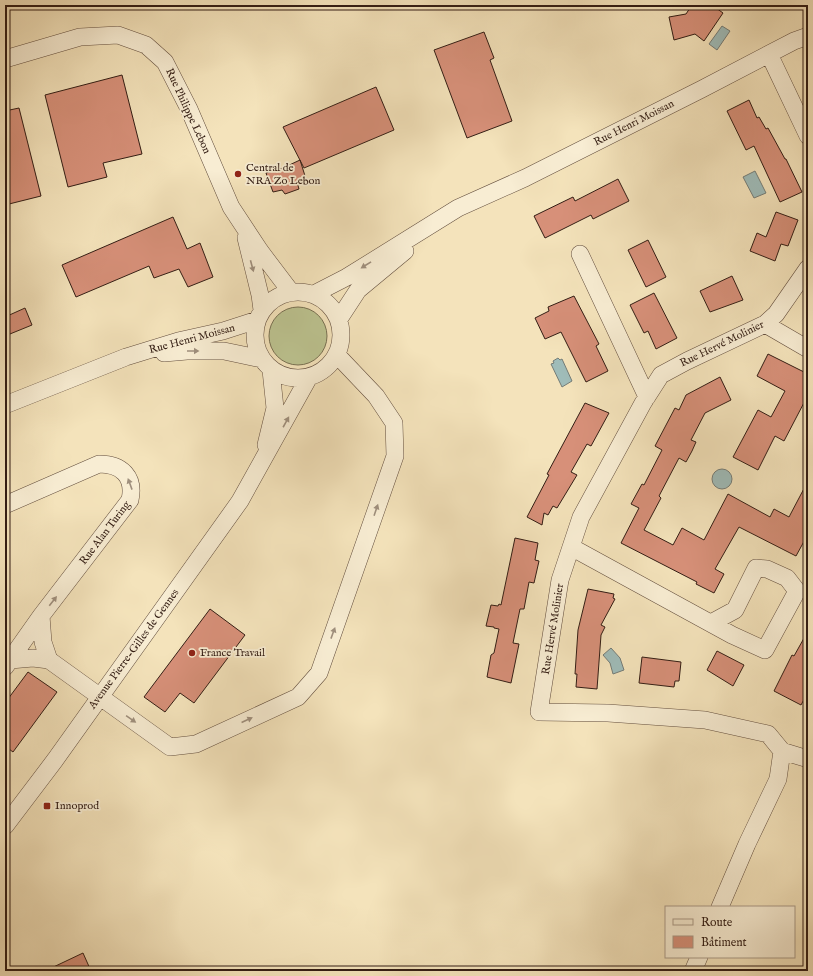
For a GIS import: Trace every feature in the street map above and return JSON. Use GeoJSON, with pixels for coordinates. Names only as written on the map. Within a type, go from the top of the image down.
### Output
{"type":"FeatureCollection","features":[{"type":"Feature","properties":{"kind":"street","name":"Rue Philippe Lebon"},"geometry":{"type":"LineString","coordinates":[[5,59],[80,37],[118,35],[146,44],[165,62],[189,110],[231,207],[243,228],[291,292]]}},
{"type":"Feature","properties":{"kind":"street","name":"Rue Henri Moissan"},"geometry":{"type":"LineString","coordinates":[[314,294],[347,277],[458,208],[532,175],[794,41],[808,36]]}},
{"type":"Feature","properties":{"kind":"street"},"geometry":{"type":"LineString","coordinates":[[769,54],[807,131]]}},
{"type":"Feature","properties":{"kind":"street","name":"Rue Henri Moissan"},"geometry":{"type":"LineString","coordinates":[[339,319],[358,290],[458,208]]}},
{"type":"Feature","properties":{"kind":"street","name":"Rue Philippe Lebon"},"geometry":{"type":"LineString","coordinates":[[243,228],[260,295],[260,315]]}},
{"type":"Feature","properties":{"kind":"street"},"geometry":{"type":"LineString","coordinates":[[580,254],[646,397]]}},
{"type":"Feature","properties":{"kind":"street","name":"Rue Hervé Molinier"},"geometry":{"type":"LineString","coordinates":[[782,751],[768,734],[705,720],[608,714],[539,712],[560,580],[581,517],[646,397],[661,375],[765,324],[776,314],[808,268]]}},
{"type":"Feature","properties":{"kind":"street"},"geometry":{"type":"LineString","coordinates":[[291,292],[314,294],[333,308],[339,319],[342,331],[341,343],[337,355],[330,365],[320,373],[309,377],[296,379],[283,376],[267,365],[256,347],[254,334],[260,315],[270,302],[280,296],[291,292]]}},
{"type":"Feature","properties":{"kind":"street","name":"Rue Henri Moissan"},"geometry":{"type":"LineString","coordinates":[[5,405],[126,357],[178,341],[223,331],[260,315]]}},
{"type":"Feature","properties":{"kind":"street"},"geometry":{"type":"LineString","coordinates":[[765,324],[808,349]]}},
{"type":"Feature","properties":{"kind":"street","name":"Rue Henri Moissan"},"geometry":{"type":"LineString","coordinates":[[126,357],[187,351],[224,351],[267,365]]}},
{"type":"Feature","properties":{"kind":"street"},"geometry":{"type":"LineString","coordinates":[[41,616],[43,642],[49,660],[170,747],[196,744],[298,697],[319,673],[395,456],[394,423],[376,396],[337,355]]}},
{"type":"Feature","properties":{"kind":"street","name":"Avenue Pierre-Gilles de Gennes"},"geometry":{"type":"LineString","coordinates":[[259,468],[275,408],[267,365]]}},
{"type":"Feature","properties":{"kind":"street","name":"Avenue Pierre-Gilles de Gennes"},"geometry":{"type":"LineString","coordinates":[[5,826],[240,501],[309,377]]}},
{"type":"Feature","properties":{"kind":"street","name":"Rue Alan Turing"},"geometry":{"type":"LineString","coordinates":[[5,505],[99,464],[110,464],[119,468],[130,482],[132,491],[130,500],[41,616],[7,664]]}},
{"type":"Feature","properties":{"kind":"street"},"geometry":{"type":"LineString","coordinates":[[571,547],[711,624],[765,650],[797,591],[787,578],[767,569],[756,568],[735,610],[711,624]]}},
{"type":"Feature","properties":{"kind":"street","name":"Rue Alan Turing"},"geometry":{"type":"LineString","coordinates":[[7,664],[33,658],[49,660]]}},
{"type":"Feature","properties":{"kind":"street"},"geometry":{"type":"LineString","coordinates":[[720,906],[747,844],[778,779],[782,751],[808,759]]}},
{"type":"Feature","properties":{"kind":"street"},"geometry":{"type":"LineString","coordinates":[[693,971],[699,958]]}},
{"type":"Feature","properties":{"kind":"green space"},"geometry":{"type":"Polygon","coordinates":[[[298,307],[309,309],[319,315],[325,325],[327,336],[325,347],[319,357],[309,363],[298,365],[287,363],[277,357],[271,347],[269,336],[271,325],[277,315],[287,309],[298,307]]]}},
{"type":"Feature","properties":{"kind":"water"},"geometry":{"type":"Polygon","coordinates":[[[722,26],[730,31],[717,50],[709,44],[722,26]]]}},
{"type":"Feature","properties":{"kind":"water"},"geometry":{"type":"Polygon","coordinates":[[[755,171],[766,193],[754,198],[743,177],[755,171]]]}},
{"type":"Feature","properties":{"kind":"water"},"geometry":{"type":"Polygon","coordinates":[[[558,358],[560,360],[562,359],[572,381],[562,387],[551,364],[558,358]]]}},
{"type":"Feature","properties":{"kind":"water"},"geometry":{"type":"Polygon","coordinates":[[[722,469],[729,472],[732,479],[729,486],[722,489],[715,486],[712,479],[715,472],[722,469]]]}},
{"type":"Feature","properties":{"kind":"water"},"geometry":{"type":"Polygon","coordinates":[[[611,648],[620,658],[624,670],[613,674],[610,663],[603,655],[611,648]]]}},
{"type":"Feature","properties":{"kind":"building"},"geometry":{"type":"Polygon","coordinates":[[[692,5],[712,5],[723,13],[704,41],[695,34],[674,40],[669,17],[686,14],[692,5]]]}},
{"type":"Feature","properties":{"kind":"building"},"geometry":{"type":"Polygon","coordinates":[[[484,32],[494,58],[490,60],[512,121],[467,138],[434,50],[484,32]]]}},
{"type":"Feature","properties":{"kind":"building"},"geometry":{"type":"Polygon","coordinates":[[[122,75],[142,154],[103,163],[107,177],[68,187],[45,95],[122,75]]]}},
{"type":"Feature","properties":{"kind":"building"},"geometry":{"type":"Polygon","coordinates":[[[376,87],[394,130],[304,168],[283,127],[376,87]]]}},
{"type":"Feature","properties":{"kind":"building"},"geometry":{"type":"Polygon","coordinates":[[[749,100],[757,118],[759,117],[766,129],[768,128],[786,159],[802,192],[780,202],[754,146],[746,150],[727,111],[749,100]]]}},
{"type":"Feature","properties":{"kind":"building"},"geometry":{"type":"Polygon","coordinates":[[[19,108],[41,196],[5,205],[5,111],[19,108]]]}},
{"type":"Feature","properties":{"kind":"building"},"geometry":{"type":"Polygon","coordinates":[[[300,160],[306,179],[297,182],[299,189],[285,194],[282,190],[273,192],[266,173],[283,168],[300,160]]]}},
{"type":"Feature","properties":{"kind":"building"},"geometry":{"type":"Polygon","coordinates":[[[618,179],[629,201],[593,219],[591,215],[545,238],[534,216],[573,197],[575,201],[618,179]]]}},
{"type":"Feature","properties":{"kind":"building"},"geometry":{"type":"Polygon","coordinates":[[[776,212],[798,220],[788,246],[781,244],[775,261],[750,251],[757,233],[766,237],[776,212]]]}},
{"type":"Feature","properties":{"kind":"building"},"geometry":{"type":"Polygon","coordinates":[[[173,217],[187,249],[200,243],[213,277],[188,287],[179,269],[154,278],[149,266],[76,297],[62,265],[173,217]]]}},
{"type":"Feature","properties":{"kind":"building"},"geometry":{"type":"Polygon","coordinates":[[[648,240],[666,277],[646,287],[628,250],[648,240]]]}},
{"type":"Feature","properties":{"kind":"building"},"geometry":{"type":"Polygon","coordinates":[[[732,276],[743,300],[710,312],[700,291],[732,276]]]}},
{"type":"Feature","properties":{"kind":"building"},"geometry":{"type":"Polygon","coordinates":[[[654,293],[677,338],[656,349],[648,331],[644,333],[630,305],[654,293]]]}},
{"type":"Feature","properties":{"kind":"building"},"geometry":{"type":"Polygon","coordinates":[[[574,296],[599,344],[596,346],[608,371],[586,382],[561,332],[545,339],[535,318],[549,311],[548,307],[574,296]]]}},
{"type":"Feature","properties":{"kind":"building"},"geometry":{"type":"Polygon","coordinates":[[[25,308],[32,325],[5,336],[5,317],[25,308]]]}},
{"type":"Feature","properties":{"kind":"building"},"geometry":{"type":"Polygon","coordinates":[[[768,354],[808,374],[808,395],[784,441],[775,436],[758,470],[733,457],[758,410],[771,417],[785,391],[757,376],[768,354]]]}},
{"type":"Feature","properties":{"kind":"building"},"geometry":{"type":"Polygon","coordinates":[[[720,377],[731,400],[705,413],[691,440],[696,442],[692,451],[686,462],[679,458],[659,496],[661,498],[644,530],[673,545],[682,528],[704,540],[728,494],[770,517],[774,509],[789,517],[808,481],[808,534],[796,556],[739,527],[715,569],[724,574],[714,593],[696,584],[697,582],[621,543],[639,508],[631,504],[642,484],[644,485],[662,450],[655,446],[675,408],[679,410],[686,395],[720,377]]]}},
{"type":"Feature","properties":{"kind":"building"},"geometry":{"type":"Polygon","coordinates":[[[585,403],[609,413],[591,446],[587,444],[571,472],[577,475],[557,508],[553,506],[548,515],[544,513],[542,525],[527,517],[549,475],[547,474],[585,403]]]}},
{"type":"Feature","properties":{"kind":"building"},"geometry":{"type":"Polygon","coordinates":[[[515,538],[538,543],[535,560],[539,561],[534,583],[529,582],[524,609],[520,609],[513,643],[519,644],[511,683],[487,677],[491,655],[494,653],[499,629],[486,626],[491,605],[501,605],[515,538]]]}},
{"type":"Feature","properties":{"kind":"building"},"geometry":{"type":"Polygon","coordinates":[[[588,589],[614,594],[613,598],[615,599],[601,625],[605,627],[601,635],[597,689],[576,687],[577,674],[575,674],[578,630],[588,589]]]}},
{"type":"Feature","properties":{"kind":"building"},"geometry":{"type":"Polygon","coordinates":[[[210,609],[245,635],[194,703],[180,693],[165,712],[144,697],[210,609]]]}},
{"type":"Feature","properties":{"kind":"building"},"geometry":{"type":"Polygon","coordinates":[[[808,631],[808,692],[801,705],[774,691],[792,655],[794,656],[808,631]]]}},
{"type":"Feature","properties":{"kind":"building"},"geometry":{"type":"Polygon","coordinates":[[[717,651],[744,665],[733,686],[707,670],[717,651]]]}},
{"type":"Feature","properties":{"kind":"building"},"geometry":{"type":"Polygon","coordinates":[[[642,657],[681,662],[679,681],[675,681],[674,687],[639,683],[642,657]]]}},
{"type":"Feature","properties":{"kind":"building"},"geometry":{"type":"Polygon","coordinates":[[[28,672],[57,692],[13,752],[5,746],[5,703],[28,672]]]}},
{"type":"Feature","properties":{"kind":"building"},"geometry":{"type":"Polygon","coordinates":[[[83,953],[91,971],[45,971],[83,953]]]}},
{"type":"Feature","properties":{"kind":"place","name":"Central de NRA Zo Lebon"},"geometry":{"type":"Point","coordinates":[238,174]}},
{"type":"Feature","properties":{"kind":"place","name":"France Travail"},"geometry":{"type":"Point","coordinates":[192,653]}},
{"type":"Feature","properties":{"kind":"place","name":"Innoprod"},"geometry":{"type":"Point","coordinates":[47,806]}}]}
